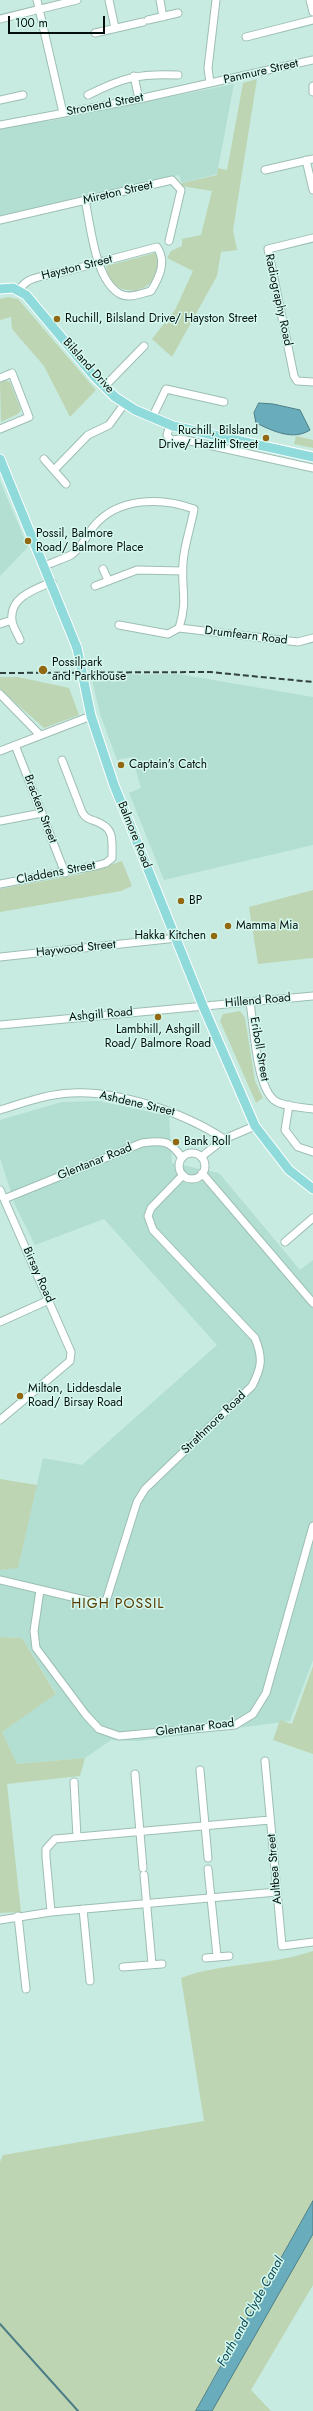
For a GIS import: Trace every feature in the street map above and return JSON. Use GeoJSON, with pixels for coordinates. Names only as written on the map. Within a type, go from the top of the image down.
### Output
{"type":"FeatureCollection","features":[{"type":"Feature","properties":{"kind":"main road"},"geometry":{"type":"LineString","coordinates":[[0,289],[10,288],[19,290]]}},
{"type":"Feature","properties":{"kind":"main road","name":"Bilsland Drive"},"geometry":{"type":"LineString","coordinates":[[19,290],[28,296],[104,387],[125,404],[152,418],[170,425],[313,458]]}},
{"type":"Feature","properties":{"kind":"main road","name":"Balmore Road"},"geometry":{"type":"LineString","coordinates":[[0,458],[52,582],[77,648],[91,716],[111,779],[177,938],[203,1006],[255,1126],[289,1170],[313,1189]]}},
{"type":"Feature","properties":{"kind":"street"},"geometry":{"type":"LineString","coordinates":[[37,0],[63,113]]}},
{"type":"Feature","properties":{"kind":"street"},"geometry":{"type":"LineString","coordinates":[[0,19],[76,0]]}},
{"type":"Feature","properties":{"kind":"street"},"geometry":{"type":"LineString","coordinates":[[109,0],[115,28]]}},
{"type":"Feature","properties":{"kind":"street"},"geometry":{"type":"LineString","coordinates":[[160,0],[164,17]]}},
{"type":"Feature","properties":{"kind":"street"},"geometry":{"type":"LineString","coordinates":[[210,83],[208,68],[216,0]]}},
{"type":"Feature","properties":{"kind":"street"},"geometry":{"type":"LineString","coordinates":[[310,0],[313,12]]}},
{"type":"Feature","properties":{"kind":"street"},"geometry":{"type":"LineString","coordinates":[[95,33],[178,13]]}},
{"type":"Feature","properties":{"kind":"street"},"geometry":{"type":"LineString","coordinates":[[246,37],[313,20]]}},
{"type":"Feature","properties":{"kind":"street","name":"Panmure Street"},"geometry":{"type":"LineString","coordinates":[[210,83],[313,60]]}},
{"type":"Feature","properties":{"kind":"street"},"geometry":{"type":"LineString","coordinates":[[88,95],[114,82],[134,76],[178,75]]}},
{"type":"Feature","properties":{"kind":"street"},"geometry":{"type":"LineString","coordinates":[[134,76],[139,99]]}},
{"type":"Feature","properties":{"kind":"street","name":"Stronend Street"},"geometry":{"type":"LineString","coordinates":[[0,125],[139,99],[210,83]]}},
{"type":"Feature","properties":{"kind":"street"},"geometry":{"type":"LineString","coordinates":[[313,86],[313,92]]}},
{"type":"Feature","properties":{"kind":"street"},"geometry":{"type":"LineString","coordinates":[[0,100],[23,95]]}},
{"type":"Feature","properties":{"kind":"street"},"geometry":{"type":"LineString","coordinates":[[265,170],[310,159],[313,190]]}},
{"type":"Feature","properties":{"kind":"street","name":"Mireton Street"},"geometry":{"type":"LineString","coordinates":[[0,220],[172,180],[181,190],[169,241]]}},
{"type":"Feature","properties":{"kind":"street"},"geometry":{"type":"LineString","coordinates":[[86,200],[98,263]]}},
{"type":"Feature","properties":{"kind":"street","name":"Radiography Road"},"geometry":{"type":"LineString","coordinates":[[313,238],[268,249],[294,376],[297,381],[313,382]]}},
{"type":"Feature","properties":{"kind":"street","name":"Hayston Street"},"geometry":{"type":"LineString","coordinates":[[19,290],[31,279],[157,247],[162,254],[160,276],[151,291],[135,295],[121,295],[108,283],[98,263]]}},
{"type":"Feature","properties":{"kind":"street"},"geometry":{"type":"LineString","coordinates":[[104,387],[144,346]]}},
{"type":"Feature","properties":{"kind":"street"},"geometry":{"type":"LineString","coordinates":[[0,378],[12,373],[29,417],[0,429]]}},
{"type":"Feature","properties":{"kind":"street"},"geometry":{"type":"LineString","coordinates":[[152,418],[166,389],[224,402]]}},
{"type":"Feature","properties":{"kind":"street"},"geometry":{"type":"LineString","coordinates":[[55,469],[88,435],[109,425],[125,404]]}},
{"type":"Feature","properties":{"kind":"street"},"geometry":{"type":"LineString","coordinates":[[170,425],[167,436],[171,440],[178,439],[313,468]]}},
{"type":"Feature","properties":{"kind":"street"},"geometry":{"type":"LineString","coordinates":[[44,459],[55,469],[57,476],[66,484]]}},
{"type":"Feature","properties":{"kind":"street"},"geometry":{"type":"LineString","coordinates":[[45,566],[72,554],[81,546],[95,525],[116,509],[149,500],[171,502],[194,509],[185,544],[183,571],[184,612],[179,628]]}},
{"type":"Feature","properties":{"kind":"street"},"geometry":{"type":"LineString","coordinates":[[103,569],[108,580]]}},
{"type":"Feature","properties":{"kind":"street"},"geometry":{"type":"LineString","coordinates":[[95,586],[136,570],[183,571]]}},
{"type":"Feature","properties":{"kind":"street"},"geometry":{"type":"LineString","coordinates":[[20,640],[12,620],[17,600],[52,582]]}},
{"type":"Feature","properties":{"kind":"street"},"geometry":{"type":"LineString","coordinates":[[0,624],[12,620]]}},
{"type":"Feature","properties":{"kind":"street","name":"Drumfearn Road"},"geometry":{"type":"LineString","coordinates":[[118,626],[168,634],[179,628],[298,642],[313,638]]}},
{"type":"Feature","properties":{"kind":"street"},"geometry":{"type":"LineString","coordinates":[[0,694],[40,735]]}},
{"type":"Feature","properties":{"kind":"street"},"geometry":{"type":"LineString","coordinates":[[0,750],[91,716]]}},
{"type":"Feature","properties":{"kind":"street","name":"Bracken Street"},"geometry":{"type":"LineString","coordinates":[[15,745],[65,873]]}},
{"type":"Feature","properties":{"kind":"street","name":"Claddens Street"},"geometry":{"type":"LineString","coordinates":[[0,884],[65,873],[110,861],[111,832],[106,826],[88,818],[82,812],[62,760]]}},
{"type":"Feature","properties":{"kind":"street"},"geometry":{"type":"LineString","coordinates":[[0,821],[42,813]]}},
{"type":"Feature","properties":{"kind":"street","name":"Haywood Street"},"geometry":{"type":"LineString","coordinates":[[0,957],[177,938]]}},
{"type":"Feature","properties":{"kind":"street","name":"Hillend Road"},"geometry":{"type":"LineString","coordinates":[[203,1006],[250,1003],[313,996]]}},
{"type":"Feature","properties":{"kind":"street","name":"Eriboll Street"},"geometry":{"type":"LineString","coordinates":[[250,1003],[262,1077],[267,1091],[275,1101],[313,1109]]}},
{"type":"Feature","properties":{"kind":"street","name":"Ashgill Road"},"geometry":{"type":"LineString","coordinates":[[0,1025],[203,1006]]}},
{"type":"Feature","properties":{"kind":"street","name":"Ashdene Street"},"geometry":{"type":"LineString","coordinates":[[0,1110],[43,1097],[72,1092],[108,1096],[170,1110],[202,1124],[224,1138]]}},
{"type":"Feature","properties":{"kind":"street"},"geometry":{"type":"LineString","coordinates":[[289,1105],[285,1130],[291,1140],[298,1147],[313,1152]]}},
{"type":"Feature","properties":{"kind":"street"},"geometry":{"type":"LineString","coordinates":[[201,1157],[224,1138],[255,1126]]}},
{"type":"Feature","properties":{"kind":"street","name":"Glentanar Road"},"geometry":{"type":"LineString","coordinates":[[4,1199],[142,1143],[160,1140],[174,1146],[182,1158]]}},
{"type":"Feature","properties":{"kind":"street"},"geometry":{"type":"LineString","coordinates":[[189,1153],[201,1157],[205,1163],[202,1173],[195,1178],[183,1175],[180,1165],[182,1158],[189,1153]]}},
{"type":"Feature","properties":{"kind":"street"},"geometry":{"type":"LineString","coordinates":[[202,1173],[313,1303]]}},
{"type":"Feature","properties":{"kind":"street","name":"Strathmore Road"},"geometry":{"type":"LineString","coordinates":[[0,1580],[93,1602],[106,1601],[136,1502],[145,1489],[252,1386],[260,1372],[261,1354],[255,1338],[154,1230],[148,1216],[151,1208],[183,1175]]}},
{"type":"Feature","properties":{"kind":"street","name":"Birsay Road"},"geometry":{"type":"LineString","coordinates":[[0,1190],[71,1352],[70,1361],[0,1420]]}},
{"type":"Feature","properties":{"kind":"street"},"geometry":{"type":"LineString","coordinates":[[285,1242],[313,1218]]}},
{"type":"Feature","properties":{"kind":"street"},"geometry":{"type":"LineString","coordinates":[[0,1322],[49,1300]]}},
{"type":"Feature","properties":{"kind":"street","name":"Glentanar Road"},"geometry":{"type":"LineString","coordinates":[[40,1590],[34,1631],[36,1648],[86,1716],[99,1729],[119,1736],[235,1726],[253,1714],[266,1693],[313,1526]]}},
{"type":"Feature","properties":{"kind":"street","name":"Aultbea Street"},"geometry":{"type":"LineString","coordinates":[[265,1761],[282,1946],[313,1942]]}},
{"type":"Feature","properties":{"kind":"street"},"geometry":{"type":"LineString","coordinates":[[200,1770],[208,1858]]}},
{"type":"Feature","properties":{"kind":"street"},"geometry":{"type":"LineString","coordinates":[[135,1774],[152,1964]]}},
{"type":"Feature","properties":{"kind":"street"},"geometry":{"type":"LineString","coordinates":[[74,1782],[77,1837]]}},
{"type":"Feature","properties":{"kind":"street"},"geometry":{"type":"LineString","coordinates":[[51,1912],[46,1849],[55,1839],[270,1820]]}},
{"type":"Feature","properties":{"kind":"street"},"geometry":{"type":"LineString","coordinates":[[208,1869],[217,1956]]}},
{"type":"Feature","properties":{"kind":"street"},"geometry":{"type":"LineString","coordinates":[[0,1920],[51,1912],[212,1899],[277,1892]]}},
{"type":"Feature","properties":{"kind":"street"},"geometry":{"type":"LineString","coordinates":[[84,1909],[90,1981]]}},
{"type":"Feature","properties":{"kind":"street"},"geometry":{"type":"LineString","coordinates":[[18,1916],[26,1989]]}},
{"type":"Feature","properties":{"kind":"street"},"geometry":{"type":"LineString","coordinates":[[206,1958],[229,1956]]}},
{"type":"Feature","properties":{"kind":"street"},"geometry":{"type":"LineString","coordinates":[[123,1967],[162,1964]]}},
{"type":"Feature","properties":{"kind":"shaded area"},"geometry":{"type":"Polygon","coordinates":[[[257,79],[233,230],[237,250],[221,252],[217,276],[172,357],[152,339],[175,310],[193,271],[167,258],[171,251],[182,246],[182,239],[201,235],[212,191],[181,186],[182,183],[217,175],[218,168],[227,170],[243,83],[257,79]]]}},
{"type":"Feature","properties":{"kind":"shaded area"},"geometry":{"type":"Polygon","coordinates":[[[234,84],[217,174],[182,183],[179,175],[12,217],[0,217],[0,125],[50,121],[234,84]]]}},
{"type":"Feature","properties":{"kind":"shaded area"},"geometry":{"type":"Polygon","coordinates":[[[155,253],[159,257],[157,271],[146,287],[135,290],[124,289],[119,288],[110,281],[106,266],[155,253]]]}},
{"type":"Feature","properties":{"kind":"shaded area"},"geometry":{"type":"Polygon","coordinates":[[[8,297],[18,299],[96,390],[70,417],[44,366],[12,329],[11,317],[0,320],[0,299],[8,297]]]}},
{"type":"Feature","properties":{"kind":"shaded area"},"geometry":{"type":"Polygon","coordinates":[[[5,380],[10,382],[21,410],[18,414],[1,422],[0,382],[5,380]]]}},
{"type":"Feature","properties":{"kind":"shaded area"},"geometry":{"type":"Polygon","coordinates":[[[296,436],[313,440],[313,448],[294,444],[296,436]]]}},
{"type":"Feature","properties":{"kind":"shaded area"},"geometry":{"type":"Polygon","coordinates":[[[0,481],[28,547],[0,576],[0,481]]]}},
{"type":"Feature","properties":{"kind":"shaded area"},"geometry":{"type":"Polygon","coordinates":[[[178,674],[313,697],[313,845],[164,880],[129,793],[141,788],[132,757],[117,760],[100,714],[91,675],[178,674]]]}},
{"type":"Feature","properties":{"kind":"shaded area"},"geometry":{"type":"Polygon","coordinates":[[[0,677],[18,677],[69,688],[79,715],[44,728],[0,689],[0,677]]]}},
{"type":"Feature","properties":{"kind":"shaded area"},"geometry":{"type":"Polygon","coordinates":[[[122,861],[132,886],[121,891],[0,912],[0,889],[81,874],[122,861]]]}},
{"type":"Feature","properties":{"kind":"shaded area"},"geometry":{"type":"Polygon","coordinates":[[[313,890],[313,958],[258,964],[249,907],[313,890]]]}},
{"type":"Feature","properties":{"kind":"shaded area"},"geometry":{"type":"Polygon","coordinates":[[[240,1011],[245,1018],[255,1081],[263,1098],[256,1103],[220,1021],[223,1014],[240,1011]]]}},
{"type":"Feature","properties":{"kind":"shaded area"},"geometry":{"type":"Polygon","coordinates":[[[99,1101],[169,1116],[172,1163],[219,1173],[300,1270],[313,1260],[313,1660],[290,1721],[139,1741],[111,1740],[85,1758],[17,1764],[2,1732],[56,1693],[22,1638],[0,1637],[0,1570],[18,1567],[43,1458],[82,1465],[217,1345],[104,1219],[35,1245],[15,1205],[0,1158],[0,1120],[62,1102],[99,1101]]]}},
{"type":"Feature","properties":{"kind":"shaded area"},"geometry":{"type":"Polygon","coordinates":[[[0,1479],[37,1485],[18,1568],[0,1570],[0,1479]]]}},
{"type":"Feature","properties":{"kind":"shaded area"},"geometry":{"type":"Polygon","coordinates":[[[0,1637],[22,1638],[56,1694],[2,1732],[17,1764],[85,1758],[80,1776],[7,1784],[21,1912],[0,1913],[0,1637]]]}},
{"type":"Feature","properties":{"kind":"shaded area"},"geometry":{"type":"Polygon","coordinates":[[[313,1666],[313,1754],[273,1740],[280,1720],[292,1724],[313,1666]]]}},
{"type":"Feature","properties":{"kind":"shaded area"},"geometry":{"type":"Polygon","coordinates":[[[313,1951],[313,2201],[196,2411],[0,2411],[0,2162],[3,2155],[204,2121],[181,1978],[213,1969],[297,1956],[313,1951]]]}},
{"type":"Feature","properties":{"kind":"shaded area"},"geometry":{"type":"Polygon","coordinates":[[[313,2234],[313,2285],[251,2390],[271,2411],[212,2411],[313,2234]]]}},
{"type":"Feature","properties":{"kind":"water"},"geometry":{"type":"Polygon","coordinates":[[[259,403],[273,404],[300,410],[310,430],[297,435],[290,435],[276,432],[256,423],[254,413],[259,403]]]}},
{"type":"Feature","properties":{"kind":"water"},"geometry":{"type":"Polygon","coordinates":[[[313,2201],[313,2234],[212,2411],[196,2411],[313,2201]]]}},
{"type":"Feature","properties":{"kind":"waterway"},"geometry":{"type":"LineString","coordinates":[[0,2324],[78,2411]]}},
{"type":"Feature","properties":{"kind":"railway"},"geometry":{"type":"LineString","coordinates":[[0,673],[210,672],[313,682]]}},
{"type":"Feature","properties":{"kind":"place","name":"Ruchill, Bilsland Drive/ Hayston Street"},"geometry":{"type":"Point","coordinates":[57,319]}},
{"type":"Feature","properties":{"kind":"place","name":"Ruchill, Bilsland Drive/ Hazlitt Street"},"geometry":{"type":"Point","coordinates":[266,438]}},
{"type":"Feature","properties":{"kind":"place","name":"Possil, Balmore Road/ Balmore Place"},"geometry":{"type":"Point","coordinates":[28,541]}},
{"type":"Feature","properties":{"kind":"place","name":"Possilpark and Parkhouse"},"geometry":{"type":"Point","coordinates":[43,670]}},
{"type":"Feature","properties":{"kind":"place","name":"Captain's Catch"},"geometry":{"type":"Point","coordinates":[121,765]}},
{"type":"Feature","properties":{"kind":"place","name":"BP"},"geometry":{"type":"Point","coordinates":[181,901]}},
{"type":"Feature","properties":{"kind":"place","name":"Mamma Mia"},"geometry":{"type":"Point","coordinates":[228,926]}},
{"type":"Feature","properties":{"kind":"place","name":"Hakka Kitchen"},"geometry":{"type":"Point","coordinates":[214,936]}},
{"type":"Feature","properties":{"kind":"place","name":"Lambhill, Ashgill Road/ Balmore Road"},"geometry":{"type":"Point","coordinates":[158,1017]}},
{"type":"Feature","properties":{"kind":"place","name":"Bank Roll"},"geometry":{"type":"Point","coordinates":[176,1142]}},
{"type":"Feature","properties":{"kind":"place","name":"Milton, Liddesdale Road/ Birsay Road"},"geometry":{"type":"Point","coordinates":[20,1396]}},
{"type":"Feature","properties":{"kind":"district","name":"HIGH POSSIL"},"geometry":{"type":"Point","coordinates":[118,1605]}},
{"type":"Feature","properties":{"kind":"water label","name":"Forth and Clyde Canal"},"geometry":{"type":"Point","coordinates":[251,2312]}}]}
